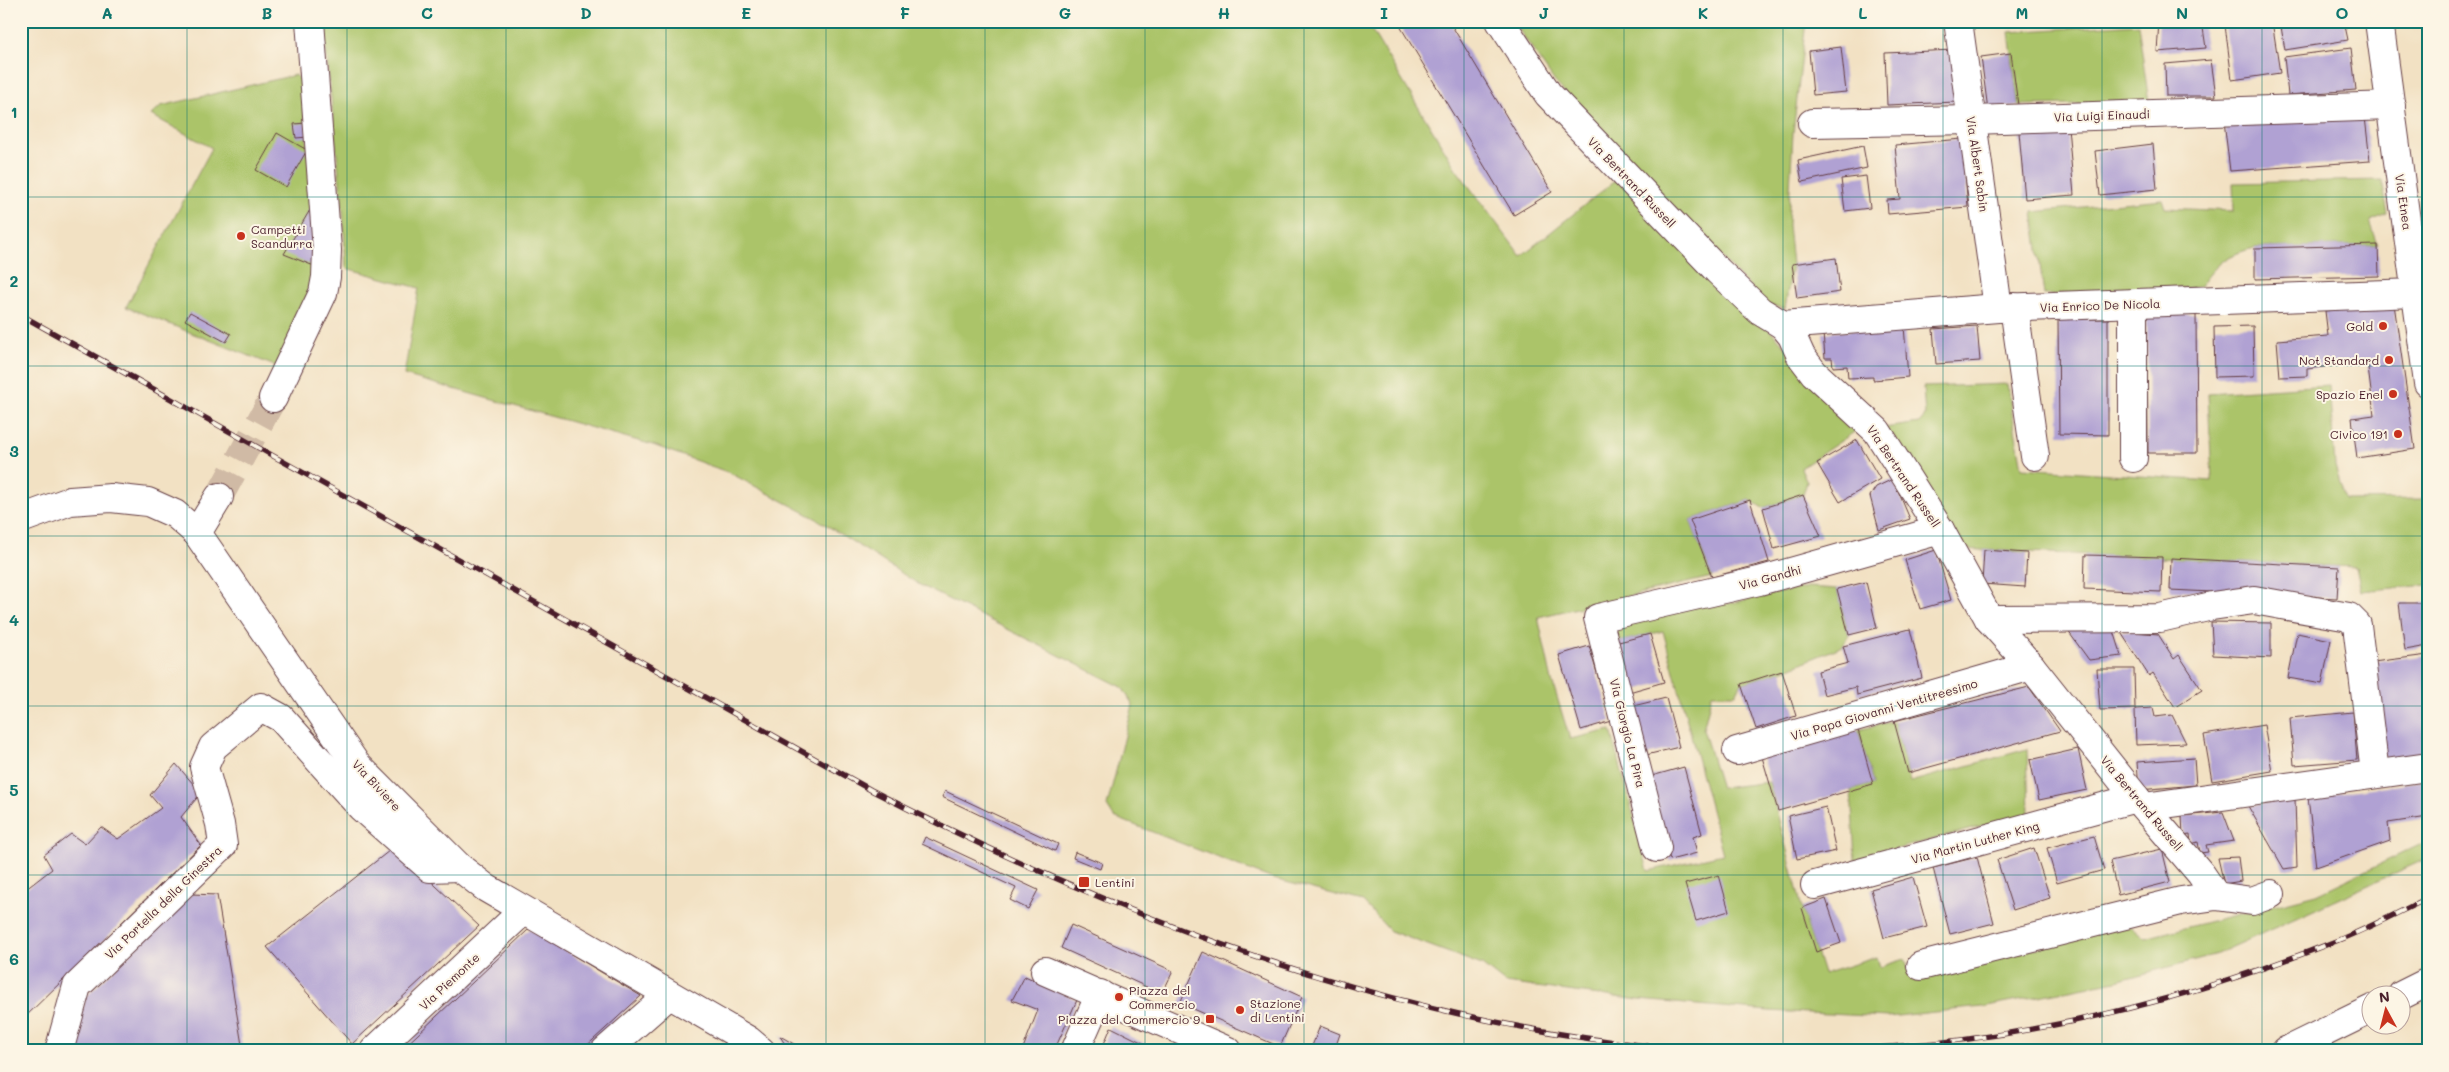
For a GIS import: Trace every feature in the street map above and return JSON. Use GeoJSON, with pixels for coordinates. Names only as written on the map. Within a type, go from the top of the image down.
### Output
{"type":"FeatureCollection","features":[{"type":"Feature","properties":{"kind":"street"},"geometry":{"type":"LineString","coordinates":[[273,398],[323,293],[326,277],[327,250],[310,21]]}},
{"type":"Feature","properties":{"kind":"street","name":"Via Bertrand Russell"},"geometry":{"type":"LineString","coordinates":[[1500,21],[1548,94],[1718,271],[1760,311],[1783,325],[1792,336],[1801,356],[1814,373],[1877,431],[1940,530],[1989,619],[2031,666],[2140,802],[2201,874],[2216,896]]}},
{"type":"Feature","properties":{"kind":"street","name":"Via Albert Sabin"},"geometry":{"type":"LineString","coordinates":[[1958,21],[1972,120],[2035,456]]}},
{"type":"Feature","properties":{"kind":"street","name":"Via Etnea"},"geometry":{"type":"LineString","coordinates":[[2379,21],[2422,296],[2428,382]]}},
{"type":"Feature","properties":{"kind":"street","name":"Via Luigi Einaudi"},"geometry":{"type":"LineString","coordinates":[[1812,122],[1972,120],[2391,106]]}},
{"type":"Feature","properties":{"kind":"street","name":"Via Enrico De Nicola"},"geometry":{"type":"LineString","coordinates":[[1783,325],[2006,307],[2422,296]]}},
{"type":"Feature","properties":{"kind":"street"},"geometry":{"type":"LineString","coordinates":[[2133,304],[2133,458]]}},
{"type":"Feature","properties":{"kind":"street"},"geometry":{"type":"LineString","coordinates":[[197,533],[219,497]]}},
{"type":"Feature","properties":{"kind":"street","name":"Via Biviere"},"geometry":{"type":"LineString","coordinates":[[21,519],[70,501],[111,498],[148,502],[175,514],[197,533],[356,764],[459,867],[486,888],[669,995],[747,1047]]}},
{"type":"Feature","properties":{"kind":"street","name":"Via Gandhi"},"geometry":{"type":"LineString","coordinates":[[1598,618],[1759,581],[1940,530]]}},
{"type":"Feature","properties":{"kind":"street"},"geometry":{"type":"LineString","coordinates":[[1989,619],[2160,618],[2212,606],[2254,600],[2349,617],[2357,625],[2375,773]]}},
{"type":"Feature","properties":{"kind":"street","name":"Via Giorgio La Pira"},"geometry":{"type":"LineString","coordinates":[[1598,618],[1657,848]]}},
{"type":"Feature","properties":{"kind":"street","name":"Via Papa Giovanni Ventitreesimo"},"geometry":{"type":"LineString","coordinates":[[1737,752],[2031,666]]}},
{"type":"Feature","properties":{"kind":"street","name":"Via Portella della Ginestra"},"geometry":{"type":"LineString","coordinates":[[59,1051],[77,986],[223,845],[204,767],[213,748],[261,707],[281,718],[361,807],[430,868],[459,867]]}},
{"type":"Feature","properties":{"kind":"street","name":"Via Martin Luther King"},"geometry":{"type":"LineString","coordinates":[[1815,886],[2140,802],[2428,767]]}},
{"type":"Feature","properties":{"kind":"street"},"geometry":{"type":"LineString","coordinates":[[1921,966],[2181,901],[2216,896],[2252,901],[2271,894]]}},
{"type":"Feature","properties":{"kind":"street","name":"Via Piemonte"},"geometry":{"type":"LineString","coordinates":[[374,1051],[523,911]]}},
{"type":"Feature","properties":{"kind":"street"},"geometry":{"type":"LineString","coordinates":[[1045,971],[1096,1002],[1222,1050]]}},
{"type":"Feature","properties":{"kind":"street"},"geometry":{"type":"LineString","coordinates":[[2412,990],[2428,982]]}},
{"type":"Feature","properties":{"kind":"street"},"geometry":{"type":"LineString","coordinates":[[605,1051],[669,995]]}},
{"type":"Feature","properties":{"kind":"street"},"geometry":{"type":"LineString","coordinates":[[1075,1051],[1096,1002]]}},
{"type":"Feature","properties":{"kind":"street"},"geometry":{"type":"LineString","coordinates":[[2286,1051],[2362,1014]]}},
{"type":"Feature","properties":{"kind":"green space"},"geometry":{"type":"Polygon","coordinates":[[[323,21],[1366,21],[1456,169],[1521,256],[1617,179],[1757,317],[1863,426],[1801,468],[1807,482],[1803,495],[1763,508],[1750,500],[1690,520],[1712,577],[1538,617],[1552,681],[1570,739],[1611,730],[1648,871],[1723,854],[1663,631],[1615,643],[1617,630],[1630,620],[1694,606],[1716,606],[1808,587],[1837,589],[1849,635],[1843,646],[1782,671],[1741,684],[1736,694],[1712,694],[1703,729],[1721,788],[1769,782],[1802,908],[1823,974],[1877,957],[1880,967],[1905,959],[1912,981],[2128,924],[2145,938],[2317,894],[2428,841],[2428,858],[2217,954],[2116,981],[1982,1007],[1888,1017],[1769,1011],[1639,1000],[1505,983],[1482,965],[1390,931],[1363,902],[1270,878],[1114,817],[1107,806],[1133,705],[1122,687],[920,585],[817,519],[730,473],[653,445],[404,375],[419,288],[346,268],[343,212],[323,21]]]}},
{"type":"Feature","properties":{"kind":"green space"},"geometry":{"type":"Polygon","coordinates":[[[1513,21],[1806,21],[1793,133],[1788,225],[1792,264],[1785,309],[1766,304],[1555,82],[1513,21]]]}},
{"type":"Feature","properties":{"kind":"green space"},"geometry":{"type":"Polygon","coordinates":[[[2138,24],[2149,103],[2018,105],[2009,32],[2138,24]]]}},
{"type":"Feature","properties":{"kind":"green space","name":"Campetti Scandurra"},"geometry":{"type":"Polygon","coordinates":[[[295,75],[301,80],[320,276],[280,368],[126,307],[212,148],[151,115],[161,106],[295,75]]]}},
{"type":"Feature","properties":{"kind":"green space"},"geometry":{"type":"Polygon","coordinates":[[[2382,180],[2388,214],[2370,221],[2378,245],[2255,248],[2237,253],[2223,261],[2211,272],[2200,287],[2044,295],[2033,212],[2162,199],[2165,208],[2234,211],[2233,183],[2382,180]]]}},
{"type":"Feature","properties":{"kind":"green space"},"geometry":{"type":"Polygon","coordinates":[[[2007,384],[2022,468],[2212,481],[2208,393],[2329,385],[2335,466],[2345,500],[2425,499],[2428,521],[2428,585],[2361,591],[2356,567],[1961,549],[1919,477],[1915,461],[1884,428],[1919,423],[1925,416],[1923,387],[2007,384]]]}},
{"type":"Feature","properties":{"kind":"green space"},"geometry":{"type":"Polygon","coordinates":[[[1894,721],[1910,782],[2027,749],[2029,814],[1855,860],[1851,790],[1873,784],[1858,730],[1894,721]]]}},
{"type":"Feature","properties":{"kind":"building"},"geometry":{"type":"Polygon","coordinates":[[[1397,21],[1449,21],[1552,192],[1514,215],[1397,21]]]}},
{"type":"Feature","properties":{"kind":"building"},"geometry":{"type":"Polygon","coordinates":[[[2159,21],[2202,21],[2206,48],[2157,52],[2159,21]]]}},
{"type":"Feature","properties":{"kind":"building"},"geometry":{"type":"Polygon","coordinates":[[[2251,21],[2272,21],[2280,73],[2232,80],[2225,25],[2251,21]]]}},
{"type":"Feature","properties":{"kind":"building"},"geometry":{"type":"Polygon","coordinates":[[[2280,21],[2344,21],[2348,40],[2285,50],[2280,21]]]}},
{"type":"Feature","properties":{"kind":"building"},"geometry":{"type":"Polygon","coordinates":[[[1841,47],[1846,92],[1813,95],[1809,51],[1841,47]]]}},
{"type":"Feature","properties":{"kind":"building"},"geometry":{"type":"Polygon","coordinates":[[[2351,48],[2356,90],[2288,95],[2284,57],[2351,48]]]}},
{"type":"Feature","properties":{"kind":"building"},"geometry":{"type":"Polygon","coordinates":[[[1954,50],[1956,102],[1887,105],[1885,53],[1954,50]]]}},
{"type":"Feature","properties":{"kind":"building"},"geometry":{"type":"Polygon","coordinates":[[[2011,53],[2018,105],[1988,110],[1981,57],[2011,53]]]}},
{"type":"Feature","properties":{"kind":"building"},"geometry":{"type":"Polygon","coordinates":[[[2211,60],[2216,96],[2166,96],[2165,64],[2211,60]]]}},
{"type":"Feature","properties":{"kind":"building"},"geometry":{"type":"Polygon","coordinates":[[[2365,117],[2370,161],[2230,171],[2224,121],[2365,117]]]}},
{"type":"Feature","properties":{"kind":"building"},"geometry":{"type":"Polygon","coordinates":[[[306,123],[308,137],[296,138],[294,124],[306,123]]]}},
{"type":"Feature","properties":{"kind":"building"},"geometry":{"type":"Polygon","coordinates":[[[2068,127],[2074,195],[2025,199],[2019,132],[2068,127]]]}},
{"type":"Feature","properties":{"kind":"building"},"geometry":{"type":"Polygon","coordinates":[[[277,133],[307,150],[286,187],[256,170],[277,133]]]}},
{"type":"Feature","properties":{"kind":"building"},"geometry":{"type":"Polygon","coordinates":[[[1962,139],[1968,207],[1888,214],[1887,200],[1900,199],[1895,145],[1962,139]]]}},
{"type":"Feature","properties":{"kind":"building"},"geometry":{"type":"Polygon","coordinates":[[[2153,144],[2157,189],[2100,195],[2095,151],[2153,144]]]}},
{"type":"Feature","properties":{"kind":"building"},"geometry":{"type":"Polygon","coordinates":[[[1863,146],[1867,168],[1802,182],[1798,160],[1863,146]]]}},
{"type":"Feature","properties":{"kind":"building"},"geometry":{"type":"Polygon","coordinates":[[[1866,176],[1870,208],[1845,211],[1841,179],[1866,176]]]}},
{"type":"Feature","properties":{"kind":"building"},"geometry":{"type":"Polygon","coordinates":[[[314,203],[319,268],[284,254],[314,203]]]}},
{"type":"Feature","properties":{"kind":"building"},"geometry":{"type":"Polygon","coordinates":[[[2378,245],[2379,276],[2255,279],[2255,248],[2378,245]]]}},
{"type":"Feature","properties":{"kind":"building"},"geometry":{"type":"Polygon","coordinates":[[[1836,258],[1840,292],[1797,298],[1792,264],[1836,258]]]}},
{"type":"Feature","properties":{"kind":"building"},"geometry":{"type":"Polygon","coordinates":[[[2394,304],[2415,449],[2357,458],[2352,418],[2374,415],[2367,360],[2330,363],[2331,366],[2307,369],[2307,376],[2280,377],[2277,340],[2328,336],[2325,311],[2394,304]]]}},
{"type":"Feature","properties":{"kind":"building"},"geometry":{"type":"Polygon","coordinates":[[[190,312],[231,334],[226,342],[185,320],[190,312]]]}},
{"type":"Feature","properties":{"kind":"building"},"geometry":{"type":"Polygon","coordinates":[[[2147,314],[2196,314],[2197,453],[2148,453],[2147,314]]]}},
{"type":"Feature","properties":{"kind":"building"},"geometry":{"type":"Polygon","coordinates":[[[2058,319],[2108,319],[2108,435],[2059,434],[2058,319]]]}},
{"type":"Feature","properties":{"kind":"building"},"geometry":{"type":"Polygon","coordinates":[[[1904,326],[1908,377],[1873,380],[1873,377],[1848,378],[1847,366],[1833,367],[1832,358],[1825,358],[1823,333],[1904,326]]]}},
{"type":"Feature","properties":{"kind":"building"},"geometry":{"type":"Polygon","coordinates":[[[1977,326],[1980,361],[1936,364],[1933,329],[1977,326]]]}},
{"type":"Feature","properties":{"kind":"building"},"geometry":{"type":"Polygon","coordinates":[[[2253,326],[2254,376],[2215,377],[2214,327],[2253,326]]]}},
{"type":"Feature","properties":{"kind":"building"},"geometry":{"type":"Polygon","coordinates":[[[1857,440],[1880,479],[1840,502],[1817,463],[1857,440]]]}},
{"type":"Feature","properties":{"kind":"building"},"geometry":{"type":"Polygon","coordinates":[[[1893,479],[1910,519],[1879,530],[1870,496],[1876,487],[1893,479]]]}},
{"type":"Feature","properties":{"kind":"building"},"geometry":{"type":"Polygon","coordinates":[[[1803,495],[1821,536],[1774,549],[1763,508],[1803,495]]]}},
{"type":"Feature","properties":{"kind":"building"},"geometry":{"type":"Polygon","coordinates":[[[1750,500],[1769,562],[1712,577],[1690,520],[1750,500]]]}},
{"type":"Feature","properties":{"kind":"building"},"geometry":{"type":"Polygon","coordinates":[[[1936,550],[1951,600],[1920,609],[1905,560],[1936,550]]]}},
{"type":"Feature","properties":{"kind":"building"},"geometry":{"type":"Polygon","coordinates":[[[1984,550],[2027,553],[2025,587],[1982,584],[1984,550]]]}},
{"type":"Feature","properties":{"kind":"building"},"geometry":{"type":"Polygon","coordinates":[[[2085,555],[2162,557],[2161,592],[2084,589],[2085,555]]]}},
{"type":"Feature","properties":{"kind":"building"},"geometry":{"type":"Polygon","coordinates":[[[2171,558],[2339,567],[2337,598],[2170,590],[2171,558]]]}},
{"type":"Feature","properties":{"kind":"building"},"geometry":{"type":"Polygon","coordinates":[[[1866,582],[1877,628],[1849,635],[1837,589],[1866,582]]]}},
{"type":"Feature","properties":{"kind":"building"},"geometry":{"type":"Polygon","coordinates":[[[2399,603],[2428,603],[2428,646],[2405,650],[2399,603]]]}},
{"type":"Feature","properties":{"kind":"building"},"geometry":{"type":"Polygon","coordinates":[[[2211,622],[2271,623],[2271,658],[2213,655],[2211,622]]]}},
{"type":"Feature","properties":{"kind":"building"},"geometry":{"type":"Polygon","coordinates":[[[2065,627],[2113,628],[2122,656],[2089,660],[2065,627]]]}},
{"type":"Feature","properties":{"kind":"building"},"geometry":{"type":"Polygon","coordinates":[[[1910,629],[1922,678],[1857,695],[1856,687],[1824,695],[1818,671],[1848,663],[1843,646],[1910,629]]]}},
{"type":"Feature","properties":{"kind":"building"},"geometry":{"type":"Polygon","coordinates":[[[2120,631],[2158,634],[2174,659],[2179,655],[2202,690],[2175,707],[2153,673],[2149,676],[2120,631]]]}},
{"type":"Feature","properties":{"kind":"building"},"geometry":{"type":"Polygon","coordinates":[[[2297,633],[2331,640],[2322,684],[2288,678],[2297,633]]]}},
{"type":"Feature","properties":{"kind":"building"},"geometry":{"type":"Polygon","coordinates":[[[1650,634],[1664,682],[1629,692],[1615,643],[1650,634]]]}},
{"type":"Feature","properties":{"kind":"building"},"geometry":{"type":"Polygon","coordinates":[[[1589,646],[1611,721],[1581,730],[1559,655],[1589,646]]]}},
{"type":"Feature","properties":{"kind":"building"},"geometry":{"type":"Polygon","coordinates":[[[2428,655],[2428,755],[2385,761],[2373,662],[2428,655]]]}},
{"type":"Feature","properties":{"kind":"building"},"geometry":{"type":"Polygon","coordinates":[[[2097,669],[2134,669],[2135,709],[2100,710],[2097,669]]]}},
{"type":"Feature","properties":{"kind":"building"},"geometry":{"type":"Polygon","coordinates":[[[1782,671],[1796,716],[1756,729],[1741,684],[1782,671]]]}},
{"type":"Feature","properties":{"kind":"building"},"geometry":{"type":"Polygon","coordinates":[[[2029,687],[2060,731],[1908,773],[1894,721],[2029,687]]]}},
{"type":"Feature","properties":{"kind":"building"},"geometry":{"type":"Polygon","coordinates":[[[1666,698],[1679,747],[1642,756],[1629,707],[1666,698]]]}},
{"type":"Feature","properties":{"kind":"building"},"geometry":{"type":"Polygon","coordinates":[[[2153,708],[2155,717],[2172,715],[2186,743],[2136,745],[2135,709],[2153,708]]]}},
{"type":"Feature","properties":{"kind":"building"},"geometry":{"type":"Polygon","coordinates":[[[2353,712],[2357,760],[2294,765],[2290,718],[2353,712]]]}},
{"type":"Feature","properties":{"kind":"building"},"geometry":{"type":"Polygon","coordinates":[[[2264,725],[2272,771],[2212,781],[2204,735],[2264,725]]]}},
{"type":"Feature","properties":{"kind":"building"},"geometry":{"type":"Polygon","coordinates":[[[1858,730],[1873,784],[1778,811],[1762,757],[1858,730]]]}},
{"type":"Feature","properties":{"kind":"building"},"geometry":{"type":"Polygon","coordinates":[[[2078,749],[2087,790],[2039,800],[2030,760],[2078,749]]]}},
{"type":"Feature","properties":{"kind":"building"},"geometry":{"type":"Polygon","coordinates":[[[2194,758],[2196,785],[2139,790],[2137,762],[2194,758]]]}},
{"type":"Feature","properties":{"kind":"building"},"geometry":{"type":"Polygon","coordinates":[[[176,764],[201,793],[181,817],[201,845],[21,1021],[21,893],[52,869],[44,855],[71,834],[85,844],[101,827],[118,839],[161,808],[150,795],[176,764]]]}},
{"type":"Feature","properties":{"kind":"building"},"geometry":{"type":"Polygon","coordinates":[[[1684,767],[1702,834],[1693,837],[1697,853],[1670,860],[1648,777],[1684,767]]]}},
{"type":"Feature","properties":{"kind":"building"},"geometry":{"type":"Polygon","coordinates":[[[2428,780],[2428,817],[2388,823],[2390,841],[2316,867],[2308,797],[2428,780]]]}},
{"type":"Feature","properties":{"kind":"building"},"geometry":{"type":"Polygon","coordinates":[[[945,791],[1058,844],[1055,851],[942,797],[945,791]]]}},
{"type":"Feature","properties":{"kind":"building"},"geometry":{"type":"Polygon","coordinates":[[[2295,799],[2297,867],[2284,869],[2248,806],[2295,799]]]}},
{"type":"Feature","properties":{"kind":"building"},"geometry":{"type":"Polygon","coordinates":[[[1826,807],[1836,851],[1797,859],[1788,816],[1826,807]]]}},
{"type":"Feature","properties":{"kind":"building"},"geometry":{"type":"Polygon","coordinates":[[[2223,812],[2234,841],[2206,845],[2208,852],[2200,853],[2198,842],[2191,844],[2190,834],[2183,835],[2182,816],[2223,812]]]}},
{"type":"Feature","properties":{"kind":"building"},"geometry":{"type":"Polygon","coordinates":[[[2094,836],[2104,870],[2057,883],[2047,848],[2094,836]]]}},
{"type":"Feature","properties":{"kind":"building"},"geometry":{"type":"Polygon","coordinates":[[[925,837],[1038,890],[1028,909],[1010,900],[1016,888],[922,844],[925,837]]]}},
{"type":"Feature","properties":{"kind":"building"},"geometry":{"type":"Polygon","coordinates":[[[394,847],[479,926],[352,1044],[267,947],[394,847]]]}},
{"type":"Feature","properties":{"kind":"building"},"geometry":{"type":"Polygon","coordinates":[[[2034,848],[2050,898],[2013,910],[1997,860],[2034,848]]]}},
{"type":"Feature","properties":{"kind":"building"},"geometry":{"type":"Polygon","coordinates":[[[2162,849],[2170,882],[2118,895],[2110,861],[2162,849]]]}},
{"type":"Feature","properties":{"kind":"building"},"geometry":{"type":"Polygon","coordinates":[[[1075,852],[1102,863],[1100,869],[1073,858],[1075,852]]]}},
{"type":"Feature","properties":{"kind":"building"},"geometry":{"type":"Polygon","coordinates":[[[1977,857],[1994,923],[1950,934],[1933,868],[1977,857]]]}},
{"type":"Feature","properties":{"kind":"building"},"geometry":{"type":"Polygon","coordinates":[[[2238,857],[2241,881],[2224,884],[2218,858],[2238,857]]]}},
{"type":"Feature","properties":{"kind":"building"},"geometry":{"type":"Polygon","coordinates":[[[1719,875],[1729,911],[1696,921],[1685,884],[1719,875]]]}},
{"type":"Feature","properties":{"kind":"building"},"geometry":{"type":"Polygon","coordinates":[[[1913,877],[1927,927],[1884,938],[1871,889],[1913,877]]]}},
{"type":"Feature","properties":{"kind":"building"},"geometry":{"type":"Polygon","coordinates":[[[191,894],[217,895],[243,1051],[71,1051],[86,997],[191,894]]]}},
{"type":"Feature","properties":{"kind":"building"},"geometry":{"type":"Polygon","coordinates":[[[1826,899],[1841,943],[1816,952],[1802,908],[1826,899]]]}},
{"type":"Feature","properties":{"kind":"building"},"geometry":{"type":"Polygon","coordinates":[[[1071,925],[1173,971],[1162,994],[1061,948],[1071,925]]]}},
{"type":"Feature","properties":{"kind":"building"},"geometry":{"type":"Polygon","coordinates":[[[529,929],[641,996],[581,1051],[400,1051],[529,929]]]}},
{"type":"Feature","properties":{"kind":"building","name":"Stazione di Lentini"},"geometry":{"type":"Polygon","coordinates":[[[1203,952],[1302,997],[1280,1047],[1180,1003],[1203,952]]]}},
{"type":"Feature","properties":{"kind":"building"},"geometry":{"type":"Polygon","coordinates":[[[1025,976],[1077,1000],[1054,1051],[1022,1051],[1038,1010],[1012,1000],[1025,976]]]}},
{"type":"Feature","properties":{"kind":"building"},"geometry":{"type":"Polygon","coordinates":[[[1320,1026],[1340,1034],[1334,1051],[1310,1051],[1320,1026]]]}},
{"type":"Feature","properties":{"kind":"building"},"geometry":{"type":"Polygon","coordinates":[[[1111,1027],[1159,1051],[1101,1051],[1111,1027]]]}},
{"type":"Feature","properties":{"kind":"building"},"geometry":{"type":"Polygon","coordinates":[[[780,1036],[806,1051],[789,1051],[780,1036]]]}},
{"type":"Feature","properties":{"kind":"tunnel"},"geometry":{"type":"LineString","coordinates":[[219,497],[273,398]]}},
{"type":"Feature","properties":{"kind":"railway"},"geometry":{"type":"LineString","coordinates":[[21,315],[871,790],[1058,880],[1154,919],[1251,955],[1350,986],[1450,1012],[1552,1033],[1655,1047],[1753,1051]]}},
{"type":"Feature","properties":{"kind":"railway"},"geometry":{"type":"LineString","coordinates":[[1799,1051],[1867,1049],[1947,1042],[2061,1024],[2117,1011],[2172,997],[2282,961],[2336,941],[2428,898]]}},
{"type":"Feature","properties":{"kind":"place","name":"Campetti Scandurra"},"geometry":{"type":"Point","coordinates":[241,236]}},
{"type":"Feature","properties":{"kind":"place","name":"Gold"},"geometry":{"type":"Point","coordinates":[2383,326]}},
{"type":"Feature","properties":{"kind":"place","name":"Not Standard"},"geometry":{"type":"Point","coordinates":[2389,360]}},
{"type":"Feature","properties":{"kind":"place","name":"Spazio Enel"},"geometry":{"type":"Point","coordinates":[2393,394]}},
{"type":"Feature","properties":{"kind":"place","name":"Civico 191"},"geometry":{"type":"Point","coordinates":[2398,434]}},
{"type":"Feature","properties":{"kind":"place","name":"Lentini"},"geometry":{"type":"Point","coordinates":[1084,882]}},
{"type":"Feature","properties":{"kind":"place","name":"Piazza del Commercio"},"geometry":{"type":"Point","coordinates":[1119,997]}},
{"type":"Feature","properties":{"kind":"place","name":"Stazione di Lentini"},"geometry":{"type":"Point","coordinates":[1240,1010]}},
{"type":"Feature","properties":{"kind":"place","name":"Piazza del Commercio 9"},"geometry":{"type":"Point","coordinates":[1210,1019]}}]}
